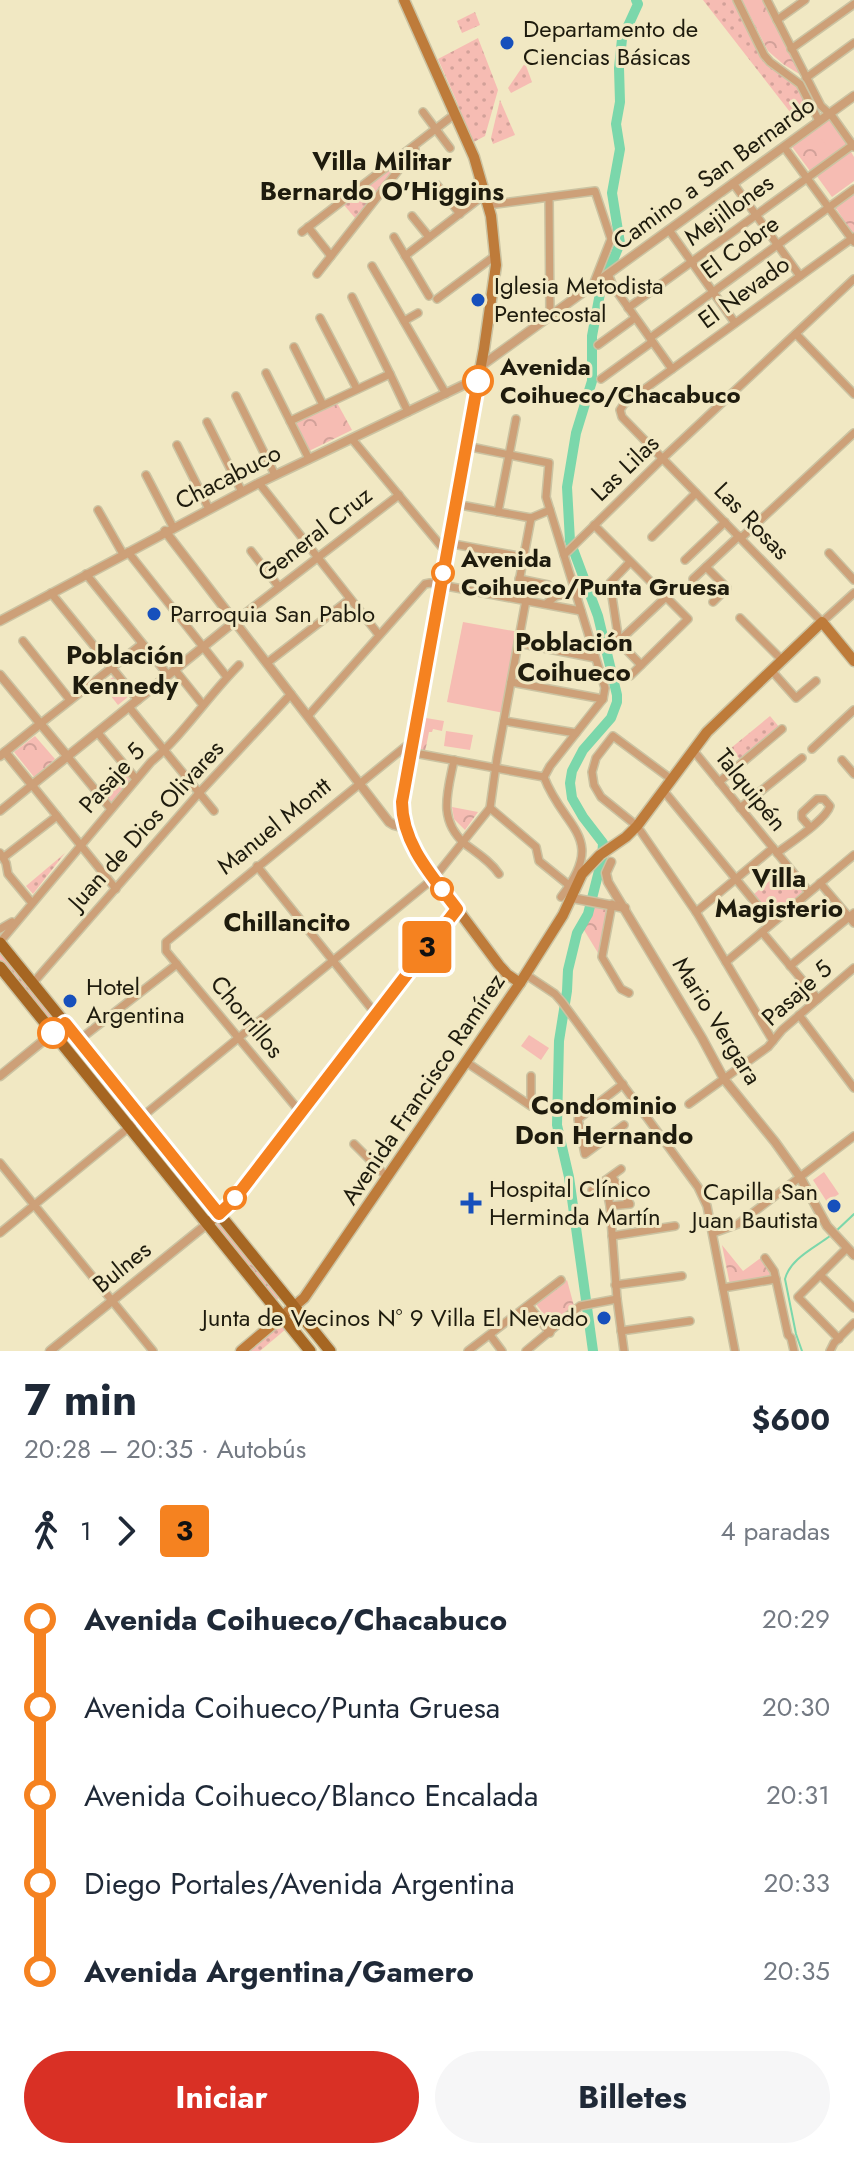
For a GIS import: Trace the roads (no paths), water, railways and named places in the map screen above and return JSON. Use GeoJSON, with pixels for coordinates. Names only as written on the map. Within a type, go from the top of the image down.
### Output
{"type":"FeatureCollection","features":[{"type":"Feature","properties":{"kind":"main road"},"geometry":{"type":"LineString","coordinates":[[404,0],[474,157],[487,201],[496,255],[495,288],[410,747],[402,809],[412,846],[434,878],[503,970],[522,978]]}},
{"type":"Feature","properties":{"kind":"main road","name":"Las Rosas"},"geometry":{"type":"LineString","coordinates":[[822,622],[853,659]]}},
{"type":"Feature","properties":{"kind":"main road","name":"Avenida Francisco Ramírez"},"geometry":{"type":"LineString","coordinates":[[241,1351],[304,1298],[522,978],[563,915],[588,867],[637,826],[716,723],[822,622]]}},
{"type":"Feature","properties":{"kind":"main road","name":"Bulnes"},"geometry":{"type":"LineString","coordinates":[[207,1224],[233,1201],[457,909]]}},
{"type":"Feature","properties":{"kind":"main road"},"geometry":{"type":"LineString","coordinates":[[0,942],[330,1351]]}},
{"type":"Feature","properties":{"kind":"main road"},"geometry":{"type":"LineString","coordinates":[[0,967],[310,1351]]}},
{"type":"Feature","properties":{"kind":"main road"},"geometry":{"type":"LineString","coordinates":[[295,1333],[300,1325],[310,1327]]}},
{"type":"Feature","properties":{"kind":"street"},"geometry":{"type":"LineString","coordinates":[[737,0],[764,55],[800,84],[819,121]]}},
{"type":"Feature","properties":{"kind":"street"},"geometry":{"type":"LineString","coordinates":[[767,0],[821,106],[854,145]]}},
{"type":"Feature","properties":{"kind":"street"},"geometry":{"type":"LineString","coordinates":[[777,20],[805,0]]}},
{"type":"Feature","properties":{"kind":"street"},"geometry":{"type":"LineString","coordinates":[[791,49],[854,4]]}},
{"type":"Feature","properties":{"kind":"street"},"geometry":{"type":"LineString","coordinates":[[806,78],[854,43]]}},
{"type":"Feature","properties":{"kind":"street","name":"Camino a San Bernardo"},"geometry":{"type":"LineString","coordinates":[[481,366],[854,96]]}},
{"type":"Feature","properties":{"kind":"street"},"geometry":{"type":"LineString","coordinates":[[423,112],[450,148]]}},
{"type":"Feature","properties":{"kind":"street"},"geometry":{"type":"LineString","coordinates":[[331,256],[305,230],[455,114]]}},
{"type":"Feature","properties":{"kind":"street"},"geometry":{"type":"LineString","coordinates":[[317,274],[423,138]]}},
{"type":"Feature","properties":{"kind":"street","name":"Mejillones"},"geometry":{"type":"LineString","coordinates":[[628,308],[854,145]]}},
{"type":"Feature","properties":{"kind":"street"},"geometry":{"type":"LineString","coordinates":[[784,147],[853,239]]}},
{"type":"Feature","properties":{"kind":"street"},"geometry":{"type":"LineString","coordinates":[[733,183],[800,276]]}},
{"type":"Feature","properties":{"kind":"street"},"geometry":{"type":"LineString","coordinates":[[362,185],[374,200]]}},
{"type":"Feature","properties":{"kind":"street"},"geometry":{"type":"LineString","coordinates":[[437,185],[460,214]]}},
{"type":"Feature","properties":{"kind":"street","name":"El Cobre"},"geometry":{"type":"LineString","coordinates":[[601,379],[854,189]]}},
{"type":"Feature","properties":{"kind":"street"},"geometry":{"type":"LineString","coordinates":[[405,256],[480,198],[487,201],[595,191],[611,239],[601,279],[613,286],[672,369]]}},
{"type":"Feature","properties":{"kind":"street"},"geometry":{"type":"LineString","coordinates":[[549,197],[550,316]]}},
{"type":"Feature","properties":{"kind":"street"},"geometry":{"type":"LineString","coordinates":[[412,216],[429,237]]}},
{"type":"Feature","properties":{"kind":"street"},"geometry":{"type":"LineString","coordinates":[[669,230],[735,323]]}},
{"type":"Feature","properties":{"kind":"street"},"geometry":{"type":"LineString","coordinates":[[394,237],[433,298],[496,255]]}},
{"type":"Feature","properties":{"kind":"street","name":"El Nevado"},"geometry":{"type":"LineString","coordinates":[[620,410],[624,404],[853,239]]}},
{"type":"Feature","properties":{"kind":"street"},"geometry":{"type":"LineString","coordinates":[[372,266],[446,394]]}},
{"type":"Feature","properties":{"kind":"street","name":"Las Lilas"},"geometry":{"type":"LineString","coordinates":[[566,552],[854,279]]}},
{"type":"Feature","properties":{"kind":"street"},"geometry":{"type":"LineString","coordinates":[[352,297],[408,412]]}},
{"type":"Feature","properties":{"kind":"street"},"geometry":{"type":"LineString","coordinates":[[404,321],[418,313]]}},
{"type":"Feature","properties":{"kind":"street"},"geometry":{"type":"LineString","coordinates":[[320,318],[357,389]]}},
{"type":"Feature","properties":{"kind":"street"},"geometry":{"type":"LineString","coordinates":[[598,345],[635,318]]}},
{"type":"Feature","properties":{"kind":"street"},"geometry":{"type":"LineString","coordinates":[[796,334],[854,394]]}},
{"type":"Feature","properties":{"kind":"street"},"geometry":{"type":"LineString","coordinates":[[294,347],[323,405]]}},
{"type":"Feature","properties":{"kind":"street"},"geometry":{"type":"LineString","coordinates":[[266,373],[309,459]]}},
{"type":"Feature","properties":{"kind":"street"},"geometry":{"type":"LineString","coordinates":[[290,421],[390,374]]}},
{"type":"Feature","properties":{"kind":"street","name":"Chacabuco"},"geometry":{"type":"LineString","coordinates":[[0,621],[259,483],[478,378]]}},
{"type":"Feature","properties":{"kind":"street"},"geometry":{"type":"LineString","coordinates":[[236,396],[275,475]]}},
{"type":"Feature","properties":{"kind":"street","name":"Las Rosas"},"geometry":{"type":"LineString","coordinates":[[620,410],[622,417],[822,622]]}},
{"type":"Feature","properties":{"kind":"street"},"geometry":{"type":"LineString","coordinates":[[498,512],[516,419]]}},
{"type":"Feature","properties":{"kind":"street"},"geometry":{"type":"LineString","coordinates":[[207,422],[242,492]]}},
{"type":"Feature","properties":{"kind":"street"},"geometry":{"type":"LineString","coordinates":[[693,579],[854,433]]}},
{"type":"Feature","properties":{"kind":"street"},"geometry":{"type":"LineString","coordinates":[[352,439],[447,547],[523,557]]}},
{"type":"Feature","properties":{"kind":"street"},"geometry":{"type":"LineString","coordinates":[[177,445],[209,509]]}},
{"type":"Feature","properties":{"kind":"street"},"geometry":{"type":"LineString","coordinates":[[466,446],[549,463],[545,493],[566,552],[605,688],[603,699],[544,777],[550,793],[581,841],[582,862],[572,894]]}},
{"type":"Feature","properties":{"kind":"street"},"geometry":{"type":"LineString","coordinates":[[146,475],[169,529],[234,622],[389,822],[405,828]]}},
{"type":"Feature","properties":{"kind":"street"},"geometry":{"type":"LineString","coordinates":[[259,483],[379,635]]}},
{"type":"Feature","properties":{"kind":"street"},"geometry":{"type":"LineString","coordinates":[[652,537],[696,493]]}},
{"type":"Feature","properties":{"kind":"street","name":"General Cruz"},"geometry":{"type":"LineString","coordinates":[[32,785],[234,622],[399,495]]}},
{"type":"Feature","properties":{"kind":"street"},"geometry":{"type":"LineString","coordinates":[[455,504],[531,518],[550,510]]}},
{"type":"Feature","properties":{"kind":"street"},"geometry":{"type":"LineString","coordinates":[[98,510],[125,553],[227,677]]}},
{"type":"Feature","properties":{"kind":"street"},"geometry":{"type":"LineString","coordinates":[[516,598],[531,518]]}},
{"type":"Feature","properties":{"kind":"street"},"geometry":{"type":"LineString","coordinates":[[685,560],[725,522]]}},
{"type":"Feature","properties":{"kind":"street"},"geometry":{"type":"LineString","coordinates":[[594,525],[688,619],[630,676]]}},
{"type":"Feature","properties":{"kind":"street"},"geometry":{"type":"LineString","coordinates":[[251,551],[279,587]]}},
{"type":"Feature","properties":{"kind":"street"},"geometry":{"type":"LineString","coordinates":[[829,553],[854,580]]}},
{"type":"Feature","properties":{"kind":"street"},"geometry":{"type":"LineString","coordinates":[[630,562],[610,583],[619,641],[641,665]]}},
{"type":"Feature","properties":{"kind":"street"},"geometry":{"type":"LineString","coordinates":[[706,567],[727,588],[713,602]]}},
{"type":"Feature","properties":{"kind":"street"},"geometry":{"type":"LineString","coordinates":[[86,574],[142,644],[203,705]]}},
{"type":"Feature","properties":{"kind":"street"},"geometry":{"type":"LineString","coordinates":[[519,579],[548,585]]}},
{"type":"Feature","properties":{"kind":"street"},"geometry":{"type":"LineString","coordinates":[[308,716],[422,585],[430,583],[581,611]]}},
{"type":"Feature","properties":{"kind":"street"},"geometry":{"type":"LineString","coordinates":[[547,603],[556,596],[575,592]]}},
{"type":"Feature","properties":{"kind":"street"},"geometry":{"type":"LineString","coordinates":[[51,593],[138,700]]}},
{"type":"Feature","properties":{"kind":"street"},"geometry":{"type":"LineString","coordinates":[[822,622],[854,593]]}},
{"type":"Feature","properties":{"kind":"street"},"geometry":{"type":"LineString","coordinates":[[619,641],[666,597]]}},
{"type":"Feature","properties":{"kind":"street"},"geometry":{"type":"LineString","coordinates":[[267,663],[350,599]]}},
{"type":"Feature","properties":{"kind":"street"},"geometry":{"type":"LineString","coordinates":[[0,1233],[434,878],[490,808],[526,600]]}},
{"type":"Feature","properties":{"kind":"street"},"geometry":{"type":"LineString","coordinates":[[740,618],[782,660]]}},
{"type":"Feature","properties":{"kind":"street"},"geometry":{"type":"LineString","coordinates":[[23,641],[70,700]]}},
{"type":"Feature","properties":{"kind":"street"},"geometry":{"type":"LineString","coordinates":[[518,643],[595,658]]}},
{"type":"Feature","properties":{"kind":"street"},"geometry":{"type":"LineString","coordinates":[[116,889],[2,751],[142,644]]}},
{"type":"Feature","properties":{"kind":"street","name":"Pasaje 5"},"geometry":{"type":"LineString","coordinates":[[0,942],[136,779],[239,665]]}},
{"type":"Feature","properties":{"kind":"street"},"geometry":{"type":"LineString","coordinates":[[771,670],[796,698],[816,681]]}},
{"type":"Feature","properties":{"kind":"street"},"geometry":{"type":"LineString","coordinates":[[0,675],[111,809]]}},
{"type":"Feature","properties":{"kind":"street"},"geometry":{"type":"LineString","coordinates":[[511,682],[603,699]]}},
{"type":"Feature","properties":{"kind":"street","name":"Juan de Dios Olivares"},"geometry":{"type":"LineString","coordinates":[[33,983],[199,793],[291,694]]}},
{"type":"Feature","properties":{"kind":"street"},"geometry":{"type":"LineString","coordinates":[[129,707],[214,811]]}},
{"type":"Feature","properties":{"kind":"street"},"geometry":{"type":"LineString","coordinates":[[812,749],[854,710]]}},
{"type":"Feature","properties":{"kind":"street"},"geometry":{"type":"LineString","coordinates":[[504,721],[576,733]]}},
{"type":"Feature","properties":{"kind":"street"},"geometry":{"type":"LineString","coordinates":[[719,782],[782,729]]}},
{"type":"Feature","properties":{"kind":"street"},"geometry":{"type":"LineString","coordinates":[[98,733],[136,779]]}},
{"type":"Feature","properties":{"kind":"street"},"geometry":{"type":"LineString","coordinates":[[671,779],[613,736],[596,758],[592,772],[594,785],[601,797],[637,826],[696,912],[773,1041]]}},
{"type":"Feature","properties":{"kind":"street"},"geometry":{"type":"LineString","coordinates":[[410,747],[454,760],[544,777]]}},
{"type":"Feature","properties":{"kind":"street","name":"Manuel Montt"},"geometry":{"type":"LineString","coordinates":[[165,944],[257,866],[410,747]]}},
{"type":"Feature","properties":{"kind":"street","name":"Talquipén"},"geometry":{"type":"LineString","coordinates":[[693,750],[809,892]]}},
{"type":"Feature","properties":{"kind":"street"},"geometry":{"type":"LineString","coordinates":[[740,808],[802,758]]}},
{"type":"Feature","properties":{"kind":"street"},"geometry":{"type":"LineString","coordinates":[[454,760],[445,808],[463,841],[499,874]]}},
{"type":"Feature","properties":{"kind":"street"},"geometry":{"type":"LineString","coordinates":[[848,762],[854,774]]}},
{"type":"Feature","properties":{"kind":"street"},"geometry":{"type":"LineString","coordinates":[[0,811],[32,785]]}},
{"type":"Feature","properties":{"kind":"street"},"geometry":{"type":"LineString","coordinates":[[663,790],[772,923]]}},
{"type":"Feature","properties":{"kind":"street"},"geometry":{"type":"LineString","coordinates":[[490,808],[536,847],[539,861],[572,894],[625,909]]}},
{"type":"Feature","properties":{"kind":"street"},"geometry":{"type":"LineString","coordinates":[[32,903],[8,874],[2,855],[57,816]]}},
{"type":"Feature","properties":{"kind":"street"},"geometry":{"type":"LineString","coordinates":[[696,912],[736,879],[810,827]]}},
{"type":"Feature","properties":{"kind":"street"},"geometry":{"type":"LineString","coordinates":[[726,962],[854,855]]}},
{"type":"Feature","properties":{"kind":"street","name":"Mario Vergara"},"geometry":{"type":"LineString","coordinates":[[611,862],[607,879],[724,1079],[800,1177],[834,1235],[851,1251]]}},
{"type":"Feature","properties":{"kind":"street"},"geometry":{"type":"LineString","coordinates":[[257,866],[375,1013]]}},
{"type":"Feature","properties":{"kind":"street"},"geometry":{"type":"LineString","coordinates":[[820,883],[852,917]]}},
{"type":"Feature","properties":{"kind":"street"},"geometry":{"type":"LineString","coordinates":[[612,904],[602,957],[621,989],[629,993]]}},
{"type":"Feature","properties":{"kind":"street","name":"Pasaje 5"},"geometry":{"type":"LineString","coordinates":[[790,966],[852,917]]}},
{"type":"Feature","properties":{"kind":"street","name":"Pasaje 5"},"geometry":{"type":"LineString","coordinates":[[0,929],[18,919]]}},
{"type":"Feature","properties":{"kind":"street"},"geometry":{"type":"LineString","coordinates":[[762,932],[818,999]]}},
{"type":"Feature","properties":{"kind":"street","name":"Chorrillos"},"geometry":{"type":"LineString","coordinates":[[165,944],[166,951],[301,1113]]}},
{"type":"Feature","properties":{"kind":"street"},"geometry":{"type":"LineString","coordinates":[[79,1040],[177,964]]}},
{"type":"Feature","properties":{"kind":"street","name":"Pasaje 5"},"geometry":{"type":"LineString","coordinates":[[689,1104],[773,1041],[854,968]]}},
{"type":"Feature","properties":{"kind":"street"},"geometry":{"type":"LineString","coordinates":[[522,978],[555,994],[562,1002],[698,1187],[707,1206],[735,1351]]}},
{"type":"Feature","properties":{"kind":"street"},"geometry":{"type":"LineString","coordinates":[[799,1015],[854,1088]]}},
{"type":"Feature","properties":{"kind":"street"},"geometry":{"type":"LineString","coordinates":[[0,1076],[65,1023]]}},
{"type":"Feature","properties":{"kind":"street"},"geometry":{"type":"LineString","coordinates":[[466,1062],[531,1106],[531,1076]]}},
{"type":"Feature","properties":{"kind":"street"},"geometry":{"type":"LineString","coordinates":[[845,1077],[854,1070]]}},
{"type":"Feature","properties":{"kind":"street"},"geometry":{"type":"LineString","coordinates":[[585,1154],[578,1119],[623,1084]]}},
{"type":"Feature","properties":{"kind":"street"},"geometry":{"type":"LineString","coordinates":[[575,1161],[624,1125]]}},
{"type":"Feature","properties":{"kind":"street"},"geometry":{"type":"LineString","coordinates":[[713,1233],[738,1224],[854,1136]]}},
{"type":"Feature","properties":{"kind":"street"},"geometry":{"type":"LineString","coordinates":[[354,1144],[387,1177]]}},
{"type":"Feature","properties":{"kind":"street"},"geometry":{"type":"LineString","coordinates":[[0,1163],[153,1351]]}},
{"type":"Feature","properties":{"kind":"street"},"geometry":{"type":"LineString","coordinates":[[592,1190],[621,1169]]}},
{"type":"Feature","properties":{"kind":"street"},"geometry":{"type":"LineString","coordinates":[[609,1179],[630,1204],[610,1206]]}},
{"type":"Feature","properties":{"kind":"street"},"geometry":{"type":"LineString","coordinates":[[609,1179],[615,1285],[624,1351]]}},
{"type":"Feature","properties":{"kind":"street","name":"Bulnes"},"geometry":{"type":"LineString","coordinates":[[50,1351],[207,1224]]}},
{"type":"Feature","properties":{"kind":"street"},"geometry":{"type":"LineString","coordinates":[[612,1236],[675,1226]]}},
{"type":"Feature","properties":{"kind":"street"},"geometry":{"type":"LineString","coordinates":[[839,1339],[798,1297],[851,1251]]}},
{"type":"Feature","properties":{"kind":"street"},"geometry":{"type":"LineString","coordinates":[[765,1258],[774,1271],[794,1351]]}},
{"type":"Feature","properties":{"kind":"street"},"geometry":{"type":"LineString","coordinates":[[820,1275],[854,1308]]}},
{"type":"Feature","properties":{"kind":"street"},"geometry":{"type":"LineString","coordinates":[[615,1285],[682,1276]]}},
{"type":"Feature","properties":{"kind":"street"},"geometry":{"type":"LineString","coordinates":[[723,1288],[776,1279]]}},
{"type":"Feature","properties":{"kind":"street"},"geometry":{"type":"LineString","coordinates":[[468,1351],[561,1280]]}},
{"type":"Feature","properties":{"kind":"street"},"geometry":{"type":"LineString","coordinates":[[526,1351],[586,1305],[617,1299]]}},
{"type":"Feature","properties":{"kind":"street"},"geometry":{"type":"LineString","coordinates":[[529,1306],[550,1333]]}},
{"type":"Feature","properties":{"kind":"street"},"geometry":{"type":"LineString","coordinates":[[621,1331],[690,1321]]}},
{"type":"Feature","properties":{"kind":"street"},"geometry":{"type":"LineString","coordinates":[[830,1350],[854,1323]]}},
{"type":"Feature","properties":{"kind":"street"},"geometry":{"type":"LineString","coordinates":[[490,1335],[502,1351]]}},
{"type":"Feature","properties":{"kind":"waterway"},"geometry":{"type":"LineString","coordinates":[[593,1351],[569,1177],[557,1125],[559,1041],[568,970],[577,933],[588,914],[603,843],[572,798],[572,771],[583,750],[611,718],[617,695],[598,616],[570,541],[567,487],[576,433],[592,381],[592,336],[601,288],[606,269],[620,243],[612,193],[620,149],[616,124],[620,102],[619,68],[622,39],[638,4],[636,0]]}},
{"type":"Feature","properties":{"kind":"waterway"},"geometry":{"type":"LineString","coordinates":[[835,1232],[854,1214]]}},
{"type":"Feature","properties":{"kind":"waterway"},"geometry":{"type":"LineString","coordinates":[[802,1351],[785,1279],[797,1260],[830,1236]]}},
{"type":"Feature","properties":{"kind":"place","name":"Departamento de Ciencias Básicas"},"geometry":{"type":"Point","coordinates":[507,43]}},
{"type":"Feature","properties":{"kind":"place","name":"Iglesia Metodista Pentecostal"},"geometry":{"type":"Point","coordinates":[478,300]}},
{"type":"Feature","properties":{"kind":"place","name":"Avenida Coihueco/Chacabuco"},"geometry":{"type":"Point","coordinates":[478,381]}},
{"type":"Feature","properties":{"kind":"place","name":"Avenida Coihueco/Punta Gruesa"},"geometry":{"type":"Point","coordinates":[443,573]}},
{"type":"Feature","properties":{"kind":"place","name":"Parroquia San Pablo"},"geometry":{"type":"Point","coordinates":[154,614]}},
{"type":"Feature","properties":{"kind":"place","name":"Hotel Argentina"},"geometry":{"type":"Point","coordinates":[70,1001]}},
{"type":"Feature","properties":{"kind":"place","name":"Hospital Clínico Herminda Martín"},"geometry":{"type":"Point","coordinates":[471,1203]}},
{"type":"Feature","properties":{"kind":"place","name":"Capilla San Juan Bautista"},"geometry":{"type":"Point","coordinates":[834,1206]}},
{"type":"Feature","properties":{"kind":"place","name":"Junta de Vecinos N° 9 Villa El Nevado"},"geometry":{"type":"Point","coordinates":[604,1318]}},
{"type":"Feature","properties":{"kind":"district","name":"Villa Militar Bernardo O'Higgins"},"geometry":{"type":"Point","coordinates":[382,176]}},
{"type":"Feature","properties":{"kind":"district","name":"Población Coihueco"},"geometry":{"type":"Point","coordinates":[574,657]}},
{"type":"Feature","properties":{"kind":"district","name":"Población Kennedy"},"geometry":{"type":"Point","coordinates":[125,670]}},
{"type":"Feature","properties":{"kind":"district","name":"Villa Magisterio"},"geometry":{"type":"Point","coordinates":[779,893]}},
{"type":"Feature","properties":{"kind":"district","name":"Chillancito"},"geometry":{"type":"Point","coordinates":[287,922]}},
{"type":"Feature","properties":{"kind":"district","name":"Condominio Don Hernando"},"geometry":{"type":"Point","coordinates":[604,1120]}}]}
